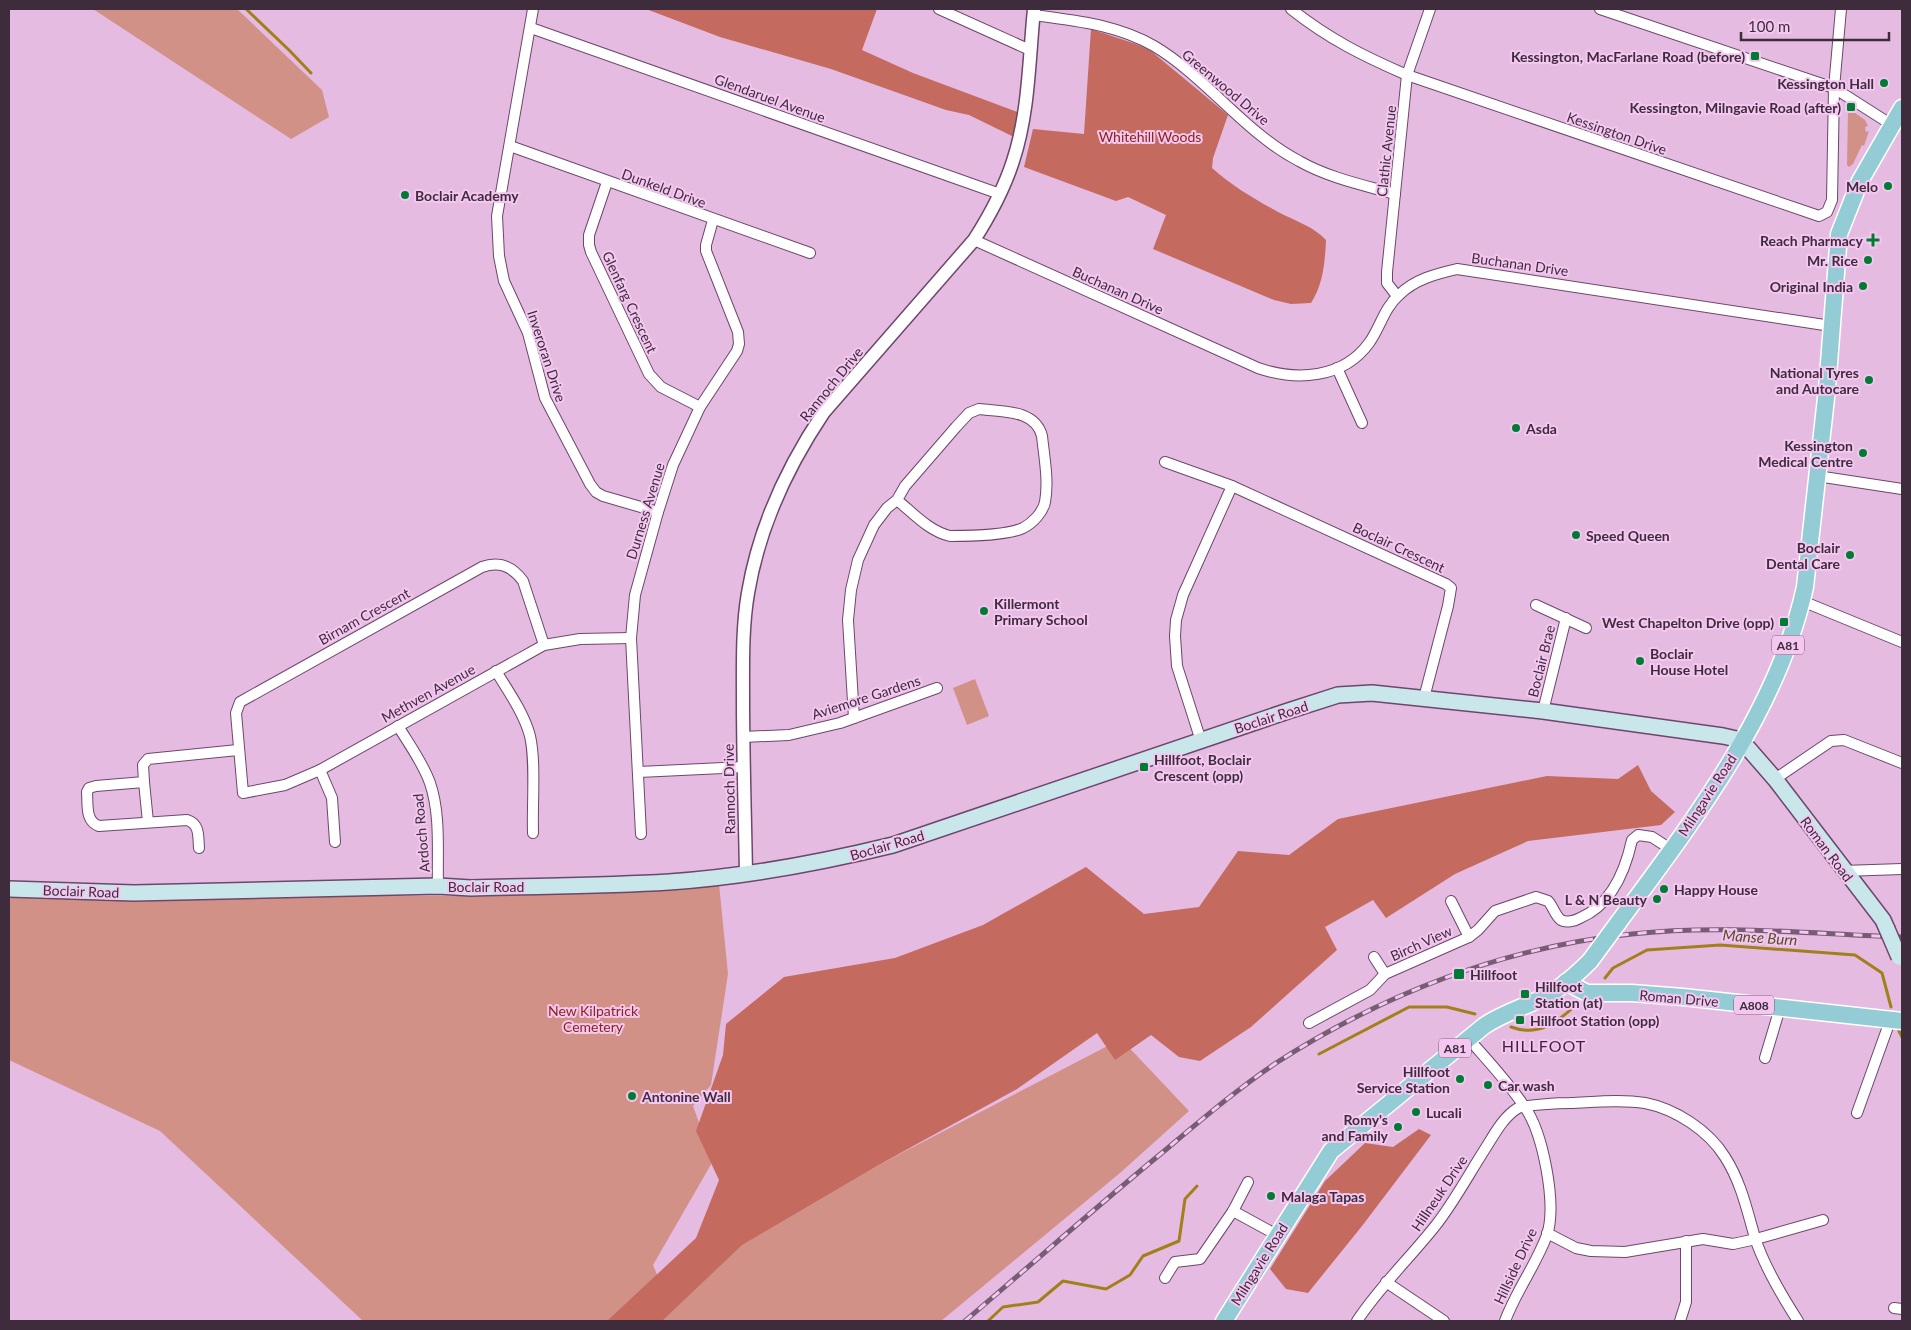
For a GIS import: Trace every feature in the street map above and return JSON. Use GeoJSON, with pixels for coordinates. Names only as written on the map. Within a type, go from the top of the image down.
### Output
{"type":"FeatureCollection","features":[{"type":"Feature","properties":{"kind":"main road","name":"Milngavie Road"},"geometry":{"type":"LineString","coordinates":[[1224,1321],[1330,1151],[1468,1038],[1493,1020],[1543,998],[1566,982],[1586,964],[1703,807],[1742,740],[1783,660],[1805,587],[1827,389],[1839,234],[1860,181],[1902,108]]}},
{"type":"Feature","properties":{"kind":"main road","name":"Boclair Road"},"geometry":{"type":"LineString","coordinates":[[9,889],[134,893],[438,886],[471,888],[669,882],[746,874],[826,862],[893,845],[1343,694],[1372,693],[1543,711],[1742,740]]}},
{"type":"Feature","properties":{"kind":"main road","name":"Roman Road"},"geometry":{"type":"LineString","coordinates":[[1742,740],[1883,920],[1901,961]]}},
{"type":"Feature","properties":{"kind":"main road"},"geometry":{"type":"LineString","coordinates":[[1586,964],[1593,984],[1605,993]]}},
{"type":"Feature","properties":{"kind":"main road","name":"Roman Drive"},"geometry":{"type":"LineString","coordinates":[[1566,982],[1587,993],[1683,997],[1896,1021]]}},
{"type":"Feature","properties":{"kind":"street","name":"Inveroran Drive"},"geometry":{"type":"LineString","coordinates":[[533,9],[497,216],[499,256],[504,281],[528,333],[545,398],[554,418],[596,492],[603,496],[658,512]]}},
{"type":"Feature","properties":{"kind":"street"},"geometry":{"type":"LineString","coordinates":[[939,9],[1030,50]]}},
{"type":"Feature","properties":{"kind":"street","name":"Kessington Drive"},"geometry":{"type":"LineString","coordinates":[[1291,9],[1340,44],[1360,55],[1408,75],[1819,216],[1828,212],[1832,200],[1834,88],[1841,9]]}},
{"type":"Feature","properties":{"kind":"street","name":"Clathic Avenue"},"geometry":{"type":"LineString","coordinates":[[1397,296],[1387,283],[1408,75],[1430,9]]}},
{"type":"Feature","properties":{"kind":"street"},"geometry":{"type":"LineString","coordinates":[[1600,9],[1834,88],[1892,124]]}},
{"type":"Feature","properties":{"kind":"street","name":"Rannoch Drive"},"geometry":{"type":"LineString","coordinates":[[746,874],[743,647],[748,594],[758,546],[779,489],[804,441],[824,412],[974,240],[988,218],[1013,161],[1020,136],[1034,12]]}},
{"type":"Feature","properties":{"kind":"street","name":"Greenwood Drive"},"geometry":{"type":"LineString","coordinates":[[1034,12],[1110,27],[1153,46],[1170,57],[1278,149],[1298,161],[1339,178],[1396,194]]}},
{"type":"Feature","properties":{"kind":"street","name":"Glendaruel Avenue"},"geometry":{"type":"LineString","coordinates":[[531,28],[1000,194]]}},
{"type":"Feature","properties":{"kind":"street","name":"Dunkeld Drive"},"geometry":{"type":"LineString","coordinates":[[510,146],[713,220],[810,253]]}},
{"type":"Feature","properties":{"kind":"street","name":"Glenfarg Crescent"},"geometry":{"type":"LineString","coordinates":[[607,182],[589,235],[588,244],[591,252],[649,374],[660,387],[700,407]]}},
{"type":"Feature","properties":{"kind":"street","name":"Durness Avenue"},"geometry":{"type":"LineString","coordinates":[[641,834],[631,638],[635,595],[673,465],[700,407],[739,344],[738,332],[706,251],[713,220]]}},
{"type":"Feature","properties":{"kind":"street","name":"Buchanan Drive"},"geometry":{"type":"LineString","coordinates":[[974,240],[1258,368],[1275,374],[1294,376],[1312,375],[1337,368],[1351,361],[1369,343],[1397,296],[1408,287],[1429,276],[1457,269],[1831,326]]}},
{"type":"Feature","properties":{"kind":"street"},"geometry":{"type":"LineString","coordinates":[[1337,368],[1362,423]]}},
{"type":"Feature","properties":{"kind":"street"},"geometry":{"type":"LineString","coordinates":[[854,718],[848,620],[851,590],[858,560],[874,525],[887,508],[897,500],[912,479],[956,427],[974,410],[1026,415],[1040,429],[1045,484],[1044,504],[1040,514],[1024,528],[1012,531],[950,536],[941,534],[928,527],[897,500]]}},
{"type":"Feature","properties":{"kind":"street","name":"Boclair Crescent"},"geometry":{"type":"LineString","coordinates":[[1165,462],[1232,486],[1451,588],[1424,698]]}},
{"type":"Feature","properties":{"kind":"street"},"geometry":{"type":"LineString","coordinates":[[1817,476],[1902,490]]}},
{"type":"Feature","properties":{"kind":"street"},"geometry":{"type":"LineString","coordinates":[[1201,741],[1177,666],[1176,620],[1183,595],[1232,486]]}},
{"type":"Feature","properties":{"kind":"street","name":"Birnam Crescent"},"geometry":{"type":"LineString","coordinates":[[243,793],[236,713],[240,702],[244,698],[482,567],[491,564],[508,567],[517,573],[523,581],[544,645]]}},
{"type":"Feature","properties":{"kind":"street"},"geometry":{"type":"LineString","coordinates":[[1802,602],[1902,642]]}},
{"type":"Feature","properties":{"kind":"street","name":"Boclair Brae"},"geometry":{"type":"LineString","coordinates":[[1536,605],[1586,628]]}},
{"type":"Feature","properties":{"kind":"street","name":"Boclair Brae"},"geometry":{"type":"LineString","coordinates":[[1543,711],[1566,618]]}},
{"type":"Feature","properties":{"kind":"street","name":"Methven Avenue"},"geometry":{"type":"LineString","coordinates":[[243,793],[286,785],[320,770],[544,645],[580,638],[631,638]]}},
{"type":"Feature","properties":{"kind":"street"},"geometry":{"type":"LineString","coordinates":[[496,671],[530,736],[533,833]]}},
{"type":"Feature","properties":{"kind":"street","name":"Aviemore Gardens"},"geometry":{"type":"LineString","coordinates":[[743,737],[789,735],[854,718],[937,688]]}},
{"type":"Feature","properties":{"kind":"street","name":"Ardoch Road"},"geometry":{"type":"LineString","coordinates":[[398,726],[430,783],[436,811],[438,886]]}},
{"type":"Feature","properties":{"kind":"street"},"geometry":{"type":"LineString","coordinates":[[1774,779],[1838,739],[1902,764]]}},
{"type":"Feature","properties":{"kind":"street"},"geometry":{"type":"LineString","coordinates":[[148,822],[143,766],[148,759],[238,750]]}},
{"type":"Feature","properties":{"kind":"street"},"geometry":{"type":"LineString","coordinates":[[639,772],[744,767]]}},
{"type":"Feature","properties":{"kind":"street"},"geometry":{"type":"LineString","coordinates":[[320,770],[332,798],[335,842]]}},
{"type":"Feature","properties":{"kind":"street"},"geometry":{"type":"LineString","coordinates":[[144,782],[89,788],[87,792],[89,817],[94,824],[100,826],[187,820],[194,822],[198,828],[199,848]]}},
{"type":"Feature","properties":{"kind":"street","name":"Birch View"},"geometry":{"type":"LineString","coordinates":[[1308,1023],[1370,990],[1384,974],[1469,937],[1478,930],[1495,910],[1536,897],[1548,900],[1559,919],[1565,921],[1578,919],[1594,912],[1606,899],[1621,876],[1632,840],[1638,835],[1652,837],[1672,850]]}},
{"type":"Feature","properties":{"kind":"street"},"geometry":{"type":"LineString","coordinates":[[1843,870],[1902,869]]}},
{"type":"Feature","properties":{"kind":"street","name":"Birch View"},"geometry":{"type":"LineString","coordinates":[[1451,901],[1469,937]]}},
{"type":"Feature","properties":{"kind":"street","name":"Birch View"},"geometry":{"type":"LineString","coordinates":[[1374,957],[1384,974]]}},
{"type":"Feature","properties":{"kind":"street"},"geometry":{"type":"LineString","coordinates":[[1765,1058],[1780,1008]]}},
{"type":"Feature","properties":{"kind":"street"},"geometry":{"type":"LineString","coordinates":[[1857,1113],[1896,1021]]}},
{"type":"Feature","properties":{"kind":"street","name":"Hillside Drive"},"geometry":{"type":"LineString","coordinates":[[1468,1038],[1526,1107],[1539,1141],[1547,1174],[1550,1204],[1547,1233],[1536,1259],[1511,1304],[1505,1321]]}},
{"type":"Feature","properties":{"kind":"street"},"geometry":{"type":"LineString","coordinates":[[1526,1107],[1559,1103],[1623,1101],[1656,1106],[1684,1118],[1706,1134],[1725,1156],[1745,1198],[1756,1239],[1778,1288],[1798,1321]]}},
{"type":"Feature","properties":{"kind":"street","name":"Hillneuk Drive"},"geometry":{"type":"LineString","coordinates":[[1357,1321],[1386,1282],[1437,1224],[1507,1117],[1519,1108],[1526,1107]]}},
{"type":"Feature","properties":{"kind":"street"},"geometry":{"type":"LineString","coordinates":[[1165,1278],[1175,1262],[1200,1259],[1233,1211],[1248,1182]]}},
{"type":"Feature","properties":{"kind":"street"},"geometry":{"type":"LineString","coordinates":[[1233,1211],[1277,1235]]}},
{"type":"Feature","properties":{"kind":"street"},"geometry":{"type":"LineString","coordinates":[[1547,1233],[1576,1248],[1590,1251],[1625,1252],[1704,1239],[1733,1244],[1823,1220]]}},
{"type":"Feature","properties":{"kind":"street"},"geometry":{"type":"LineString","coordinates":[[1680,1321],[1686,1302],[1686,1241]]}},
{"type":"Feature","properties":{"kind":"street"},"geometry":{"type":"LineString","coordinates":[[1386,1282],[1444,1321]]}},
{"type":"Feature","properties":{"kind":"green space"},"geometry":{"type":"Polygon","coordinates":[[[93,9],[237,9],[322,90],[329,117],[291,139],[93,9]]]}},
{"type":"Feature","properties":{"kind":"green space"},"geometry":{"type":"Polygon","coordinates":[[[646,9],[877,9],[862,50],[913,73],[1020,113],[1014,137],[969,115],[946,110],[831,69],[720,37],[646,9]]]}},
{"type":"Feature","properties":{"kind":"green space","name":"Whitehill Woods"},"geometry":{"type":"Polygon","coordinates":[[[1091,29],[1151,51],[1228,115],[1213,158],[1212,168],[1244,192],[1310,228],[1326,240],[1321,281],[1311,303],[1291,304],[1274,300],[1153,249],[1166,215],[1128,197],[1116,201],[1024,167],[1033,129],[1084,134],[1091,29]]]}},
{"type":"Feature","properties":{"kind":"green space"},"geometry":{"type":"Polygon","coordinates":[[[1848,108],[1865,120],[1868,126],[1865,127],[1866,132],[1869,131],[1864,146],[1862,145],[1853,164],[1849,167],[1847,165],[1848,108]]]}},
{"type":"Feature","properties":{"kind":"green space"},"geometry":{"type":"Polygon","coordinates":[[[975,679],[989,716],[967,725],[953,688],[975,679]]]}},
{"type":"Feature","properties":{"kind":"green space"},"geometry":{"type":"Polygon","coordinates":[[[1638,765],[1651,791],[1675,812],[1661,825],[1528,841],[1455,874],[1386,918],[1373,900],[1325,927],[1337,950],[1251,1027],[1200,1061],[1179,1057],[1151,1035],[1115,1060],[1097,1033],[1017,1089],[875,1167],[742,1245],[662,1321],[607,1321],[696,1238],[719,1180],[696,1131],[723,1055],[726,1024],[784,977],[895,958],[983,925],[1086,867],[1144,914],[1199,907],[1238,851],[1289,855],[1338,819],[1547,776],[1618,779],[1638,765]]]}},
{"type":"Feature","properties":{"kind":"green space","name":"New Kilpatrick Cemetery"},"geometry":{"type":"Polygon","coordinates":[[[719,884],[728,974],[711,1085],[693,1106],[713,1161],[653,1265],[658,1277],[732,1241],[1121,1039],[1189,1111],[1120,1173],[941,1321],[363,1321],[160,1131],[9,1060],[9,896],[465,896],[719,884]]]}},
{"type":"Feature","properties":{"kind":"green space"},"geometry":{"type":"Polygon","coordinates":[[[1419,1129],[1431,1135],[1308,1293],[1286,1289],[1270,1269],[1325,1181],[1365,1143],[1393,1147],[1419,1129]]]}},
{"type":"Feature","properties":{"kind":"waterway"},"geometry":{"type":"LineString","coordinates":[[246,9],[311,73]]}},
{"type":"Feature","properties":{"kind":"waterway","name":"Manse Burn"},"geometry":{"type":"LineString","coordinates":[[1605,978],[1613,968],[1647,950],[1720,945],[1855,955],[1882,973],[1891,1007]]}},
{"type":"Feature","properties":{"kind":"waterway","name":"Manse Burn"},"geometry":{"type":"LineString","coordinates":[[1511,1027],[1521,1030],[1546,1027],[1561,1018],[1575,1006]]}},
{"type":"Feature","properties":{"kind":"waterway","name":"Manse Burn"},"geometry":{"type":"LineString","coordinates":[[1319,1054],[1409,1007],[1447,1007],[1475,1014]]}},
{"type":"Feature","properties":{"kind":"waterway","name":"Manse Burn"},"geometry":{"type":"LineString","coordinates":[[1899,1031],[1902,1037]]}},
{"type":"Feature","properties":{"kind":"waterway","name":"Manse Burn"},"geometry":{"type":"LineString","coordinates":[[988,1321],[1003,1307],[1038,1302],[1063,1281],[1106,1289],[1130,1275],[1143,1256],[1179,1241],[1185,1199],[1197,1186]]}},
{"type":"Feature","properties":{"kind":"railway"},"geometry":{"type":"LineString","coordinates":[[965,1321],[1204,1117],[1247,1084],[1276,1063],[1317,1038],[1402,995],[1491,962],[1584,940],[1632,934],[1666,931],[1733,930],[1902,937]]}},
{"type":"Feature","properties":{"kind":"place","name":"Kessington, MacFarlane Road (before)"},"geometry":{"type":"Point","coordinates":[1755,56]}},
{"type":"Feature","properties":{"kind":"place","name":"Kessington Hall"},"geometry":{"type":"Point","coordinates":[1884,83]}},
{"type":"Feature","properties":{"kind":"place","name":"Kessington, Milngavie Road (after)"},"geometry":{"type":"Point","coordinates":[1851,107]}},
{"type":"Feature","properties":{"kind":"place","name":"Melo"},"geometry":{"type":"Point","coordinates":[1888,186]}},
{"type":"Feature","properties":{"kind":"place","name":"Boclair Academy"},"geometry":{"type":"Point","coordinates":[405,195]}},
{"type":"Feature","properties":{"kind":"place","name":"Reach Pharmacy"},"geometry":{"type":"Point","coordinates":[1873,240]}},
{"type":"Feature","properties":{"kind":"place","name":"Mr. Rice"},"geometry":{"type":"Point","coordinates":[1868,260]}},
{"type":"Feature","properties":{"kind":"place","name":"Original India"},"geometry":{"type":"Point","coordinates":[1863,286]}},
{"type":"Feature","properties":{"kind":"place","name":"National Tyres and Autocare"},"geometry":{"type":"Point","coordinates":[1869,380]}},
{"type":"Feature","properties":{"kind":"place","name":"Asda"},"geometry":{"type":"Point","coordinates":[1516,428]}},
{"type":"Feature","properties":{"kind":"place","name":"Kessington Medical Centre"},"geometry":{"type":"Point","coordinates":[1863,453]}},
{"type":"Feature","properties":{"kind":"place","name":"Speed Queen"},"geometry":{"type":"Point","coordinates":[1576,535]}},
{"type":"Feature","properties":{"kind":"place","name":"Boclair Dental Care"},"geometry":{"type":"Point","coordinates":[1850,555]}},
{"type":"Feature","properties":{"kind":"place","name":"Killermont Primary School"},"geometry":{"type":"Point","coordinates":[984,611]}},
{"type":"Feature","properties":{"kind":"place","name":"West Chapelton Drive (opp)"},"geometry":{"type":"Point","coordinates":[1784,622]}},
{"type":"Feature","properties":{"kind":"place","name":"Boclair House Hotel"},"geometry":{"type":"Point","coordinates":[1640,661]}},
{"type":"Feature","properties":{"kind":"place","name":"Hillfoot, Boclair Crescent (opp)"},"geometry":{"type":"Point","coordinates":[1144,767]}},
{"type":"Feature","properties":{"kind":"place","name":"Happy House"},"geometry":{"type":"Point","coordinates":[1664,889]}},
{"type":"Feature","properties":{"kind":"place","name":"L & N Beauty"},"geometry":{"type":"Point","coordinates":[1657,899]}},
{"type":"Feature","properties":{"kind":"place","name":"Hillfoot"},"geometry":{"type":"Point","coordinates":[1459,974]}},
{"type":"Feature","properties":{"kind":"place","name":"Hillfoot Station (at)"},"geometry":{"type":"Point","coordinates":[1525,994]}},
{"type":"Feature","properties":{"kind":"place","name":"Hillfoot Station (opp)"},"geometry":{"type":"Point","coordinates":[1520,1020]}},
{"type":"Feature","properties":{"kind":"place","name":"Hillfoot Service Station"},"geometry":{"type":"Point","coordinates":[1460,1079]}},
{"type":"Feature","properties":{"kind":"place","name":"Car wash"},"geometry":{"type":"Point","coordinates":[1488,1085]}},
{"type":"Feature","properties":{"kind":"place","name":"Antonine Wall"},"geometry":{"type":"Point","coordinates":[632,1096]}},
{"type":"Feature","properties":{"kind":"place","name":"Lucali"},"geometry":{"type":"Point","coordinates":[1416,1112]}},
{"type":"Feature","properties":{"kind":"place","name":"Romy's and Family"},"geometry":{"type":"Point","coordinates":[1398,1127]}},
{"type":"Feature","properties":{"kind":"place","name":"Malaga Tapas"},"geometry":{"type":"Point","coordinates":[1271,1196]}},
{"type":"Feature","properties":{"kind":"district","name":"HILLFOOT"},"geometry":{"type":"Point","coordinates":[1544,1045]}}]}
